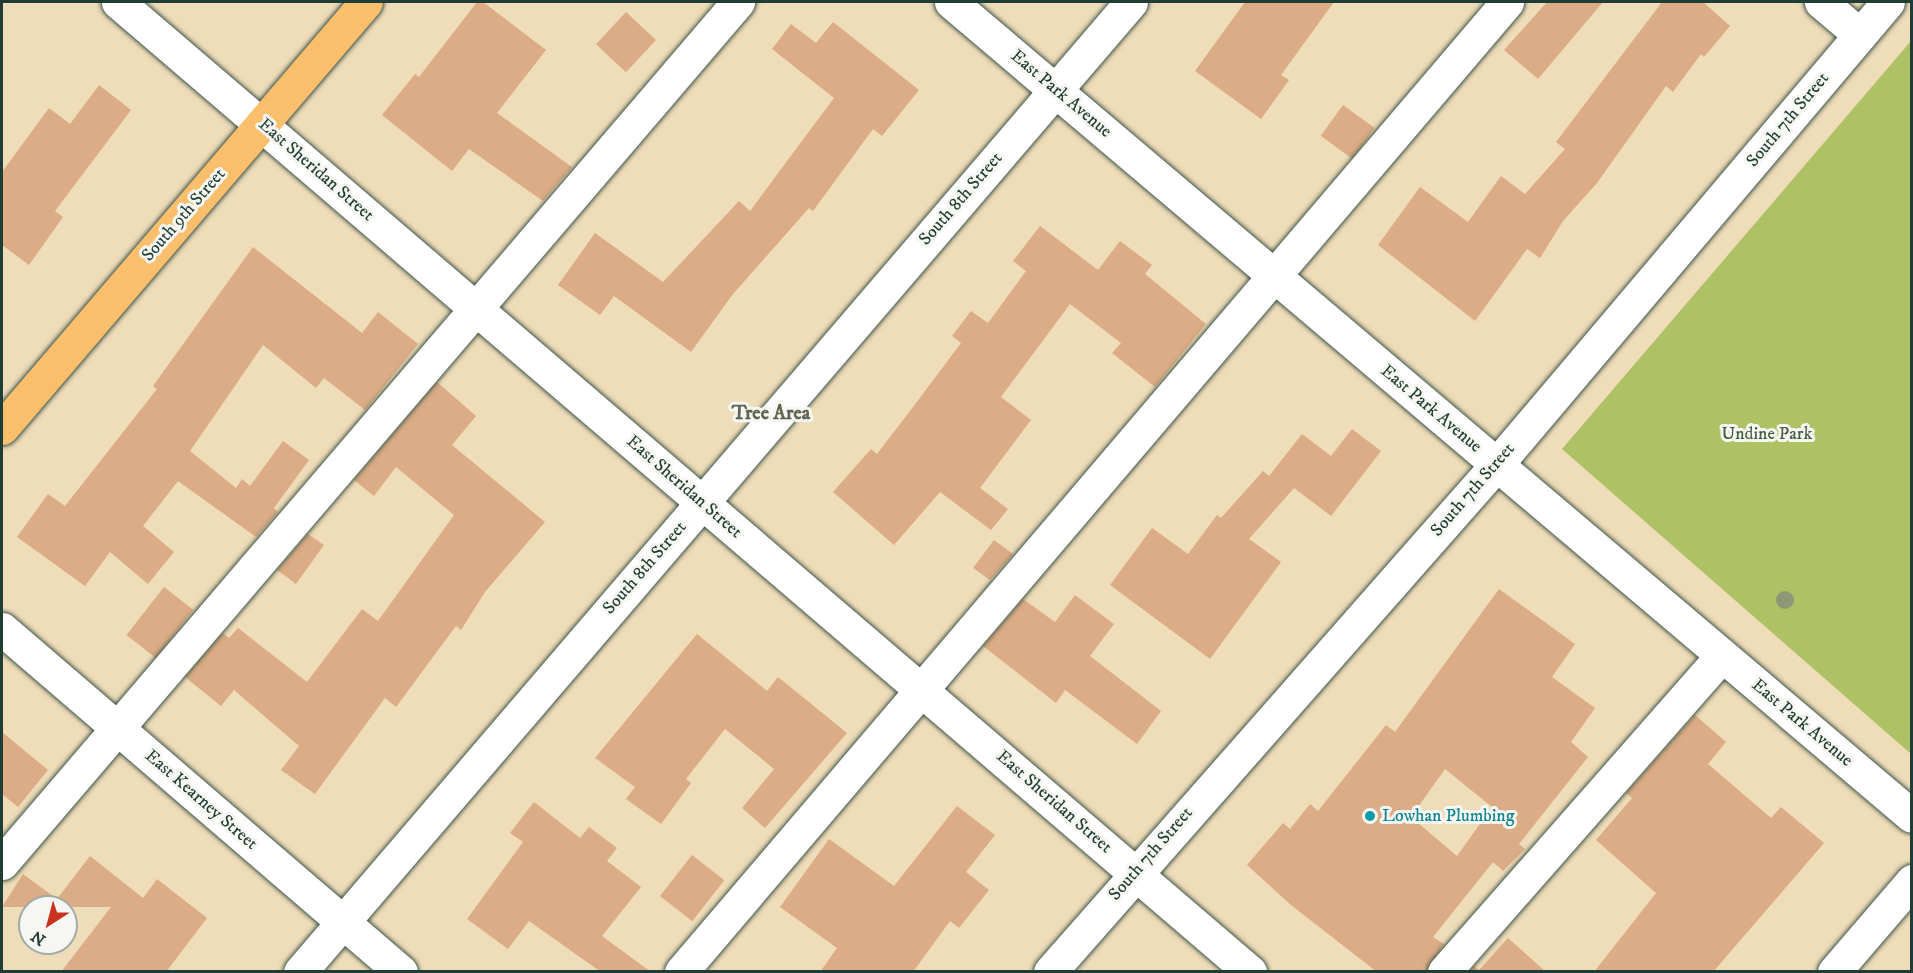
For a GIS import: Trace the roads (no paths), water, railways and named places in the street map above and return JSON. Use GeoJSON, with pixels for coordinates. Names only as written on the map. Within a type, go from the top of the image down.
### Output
{"type":"FeatureCollection","features":[{"type":"Feature","properties":{"kind":"main road","name":"South 9th Street"},"geometry":{"type":"LineString","coordinates":[[2,428],[366,2]]}},
{"type":"Feature","properties":{"kind":"street","name":"East Sheridan Street"},"geometry":{"type":"LineString","coordinates":[[118,2],[1251,972]]}},
{"type":"Feature","properties":{"kind":"street"},"geometry":{"type":"LineString","coordinates":[[2,863],[738,2]]}},
{"type":"Feature","properties":{"kind":"street","name":"East Park Avenue"},"geometry":{"type":"LineString","coordinates":[[951,2],[1911,816]]}},
{"type":"Feature","properties":{"kind":"street","name":"South 8th Street"},"geometry":{"type":"LineString","coordinates":[[300,972],[1131,2]]}},
{"type":"Feature","properties":{"kind":"street"},"geometry":{"type":"LineString","coordinates":[[681,972],[1507,2]]}},
{"type":"Feature","properties":{"kind":"street"},"geometry":{"type":"LineString","coordinates":[[1821,2],[1860,35]]}},
{"type":"Feature","properties":{"kind":"street","name":"South 7th Street"},"geometry":{"type":"LineString","coordinates":[[1050,972],[1135,872],[1497,464],[1888,2]]}},
{"type":"Feature","properties":{"kind":"street","name":"East Kearney Street"},"geometry":{"type":"LineString","coordinates":[[2,629],[401,972]]}},
{"type":"Feature","properties":{"kind":"street"},"geometry":{"type":"LineString","coordinates":[[1444,972],[1722,656]]}},
{"type":"Feature","properties":{"kind":"street"},"geometry":{"type":"LineString","coordinates":[[1834,972],[1911,881]]}},
{"type":"Feature","properties":{"kind":"place","name":"Lowhan Plumbing"},"geometry":{"type":"Point","coordinates":[1370,816]}},
{"type":"Feature","properties":{"kind":"district","name":"Tree Area"},"geometry":{"type":"Point","coordinates":[771,413]}},
{"type":"Feature","properties":{"kind":"park label","name":"Undine Park"},"geometry":{"type":"Point","coordinates":[1767,434]}}]}
